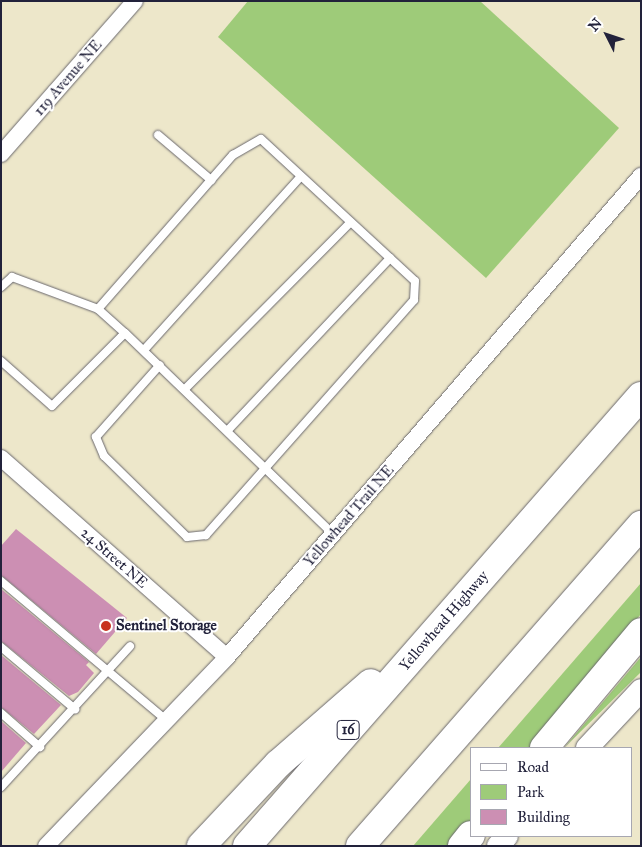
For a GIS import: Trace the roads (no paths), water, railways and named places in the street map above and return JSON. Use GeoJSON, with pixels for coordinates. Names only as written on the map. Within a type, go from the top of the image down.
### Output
{"type":"FeatureCollection","features":[{"type":"Feature","properties":{"kind":"highway","name":"Yellowhead Highway"},"geometry":{"type":"LineString","coordinates":[[247,846],[641,396]]}},
{"type":"Feature","properties":{"kind":"highway"},"geometry":{"type":"LineString","coordinates":[[360,846],[641,525]]}},
{"type":"Feature","properties":{"kind":"highway"},"geometry":{"type":"LineString","coordinates":[[201,846],[278,764],[450,614]]}},
{"type":"Feature","properties":{"kind":"highway"},"geometry":{"type":"LineString","coordinates":[[545,747],[641,632]]}},
{"type":"Feature","properties":{"kind":"highway"},"geometry":{"type":"LineString","coordinates":[[462,846],[470,836]]}},
{"type":"Feature","properties":{"kind":"main road"},"geometry":{"type":"LineString","coordinates":[[588,747],[641,690]]}},
{"type":"Feature","properties":{"kind":"street","name":"119 Avenue NE"},"geometry":{"type":"LineString","coordinates":[[1,154],[135,1]]}},
{"type":"Feature","properties":{"kind":"street","name":"Yellowhead Trail NE"},"geometry":{"type":"LineString","coordinates":[[46,846],[167,722],[227,657],[641,176]]}},
{"type":"Feature","properties":{"kind":"street","name":"24 Street NE"},"geometry":{"type":"LineString","coordinates":[[1,458],[227,657]]}},
{"type":"Feature","properties":{"kind":"lane"},"geometry":{"type":"LineString","coordinates":[[158,135],[211,180]]}},
{"type":"Feature","properties":{"kind":"lane"},"geometry":{"type":"LineString","coordinates":[[98,309],[233,155],[261,139],[415,281],[414,300],[206,535],[187,537],[104,456],[96,437],[160,365]]}},
{"type":"Feature","properties":{"kind":"lane"},"geometry":{"type":"LineString","coordinates":[[144,350],[301,176]]}},
{"type":"Feature","properties":{"kind":"lane"},"geometry":{"type":"LineString","coordinates":[[185,389],[351,222]]}},
{"type":"Feature","properties":{"kind":"lane"},"geometry":{"type":"LineString","coordinates":[[229,429],[390,258]]}},
{"type":"Feature","properties":{"kind":"lane"},"geometry":{"type":"LineString","coordinates":[[1,287],[12,277],[98,309],[229,429],[265,470],[333,534]]}},
{"type":"Feature","properties":{"kind":"lane"},"geometry":{"type":"LineString","coordinates":[[1,361],[52,406],[125,333]]}},
{"type":"Feature","properties":{"kind":"lane"},"geometry":{"type":"LineString","coordinates":[[1,581],[167,722]]}},
{"type":"Feature","properties":{"kind":"lane"},"geometry":{"type":"LineString","coordinates":[[1,646],[75,709]]}},
{"type":"Feature","properties":{"kind":"lane"},"geometry":{"type":"LineString","coordinates":[[2,784],[40,747],[130,646]]}},
{"type":"Feature","properties":{"kind":"lane"},"geometry":{"type":"LineString","coordinates":[[1,713],[40,747]]}},
{"type":"Feature","properties":{"kind":"place","name":"Sentinel Storage"},"geometry":{"type":"Point","coordinates":[106,626]}}]}
